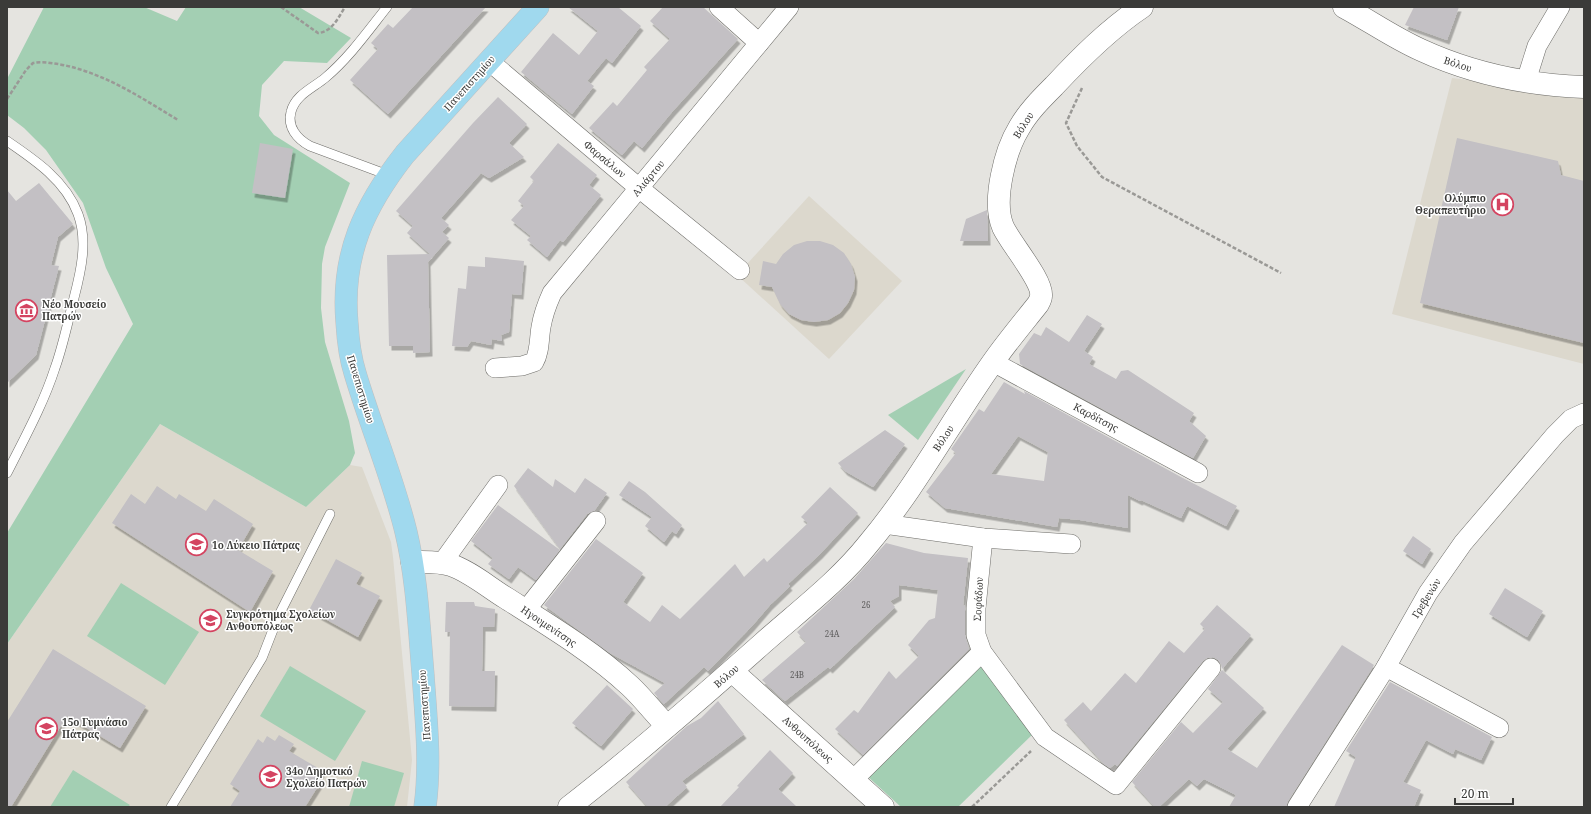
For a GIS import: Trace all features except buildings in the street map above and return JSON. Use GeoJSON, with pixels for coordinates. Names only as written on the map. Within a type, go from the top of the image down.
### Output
{"type":"FeatureCollection","features":[{"type":"Feature","properties":{"kind":"main road","name":"Πανεπιστημίου"},"geometry":{"type":"LineString","coordinates":[[425,807],[427,740],[422,659],[412,562],[397,497],[353,367],[348,341],[345,308],[347,272],[350,254],[357,232],[372,200],[388,175],[405,154],[538,7]]}},
{"type":"Feature","properties":{"kind":"street"},"geometry":{"type":"LineString","coordinates":[[719,7],[759,43]]}},
{"type":"Feature","properties":{"kind":"street","name":"Αλιάρτου"},"geometry":{"type":"LineString","coordinates":[[494,368],[522,366],[534,362],[538,351],[542,319],[552,293],[789,7]]}},
{"type":"Feature","properties":{"kind":"street","name":"Βόλου"},"geometry":{"type":"LineString","coordinates":[[569,807],[732,671],[849,566],[884,524],[993,362],[1038,304],[1041,296],[1039,284],[1003,227],[999,214],[1000,185],[1010,148],[1021,124],[1046,94],[1099,42],[1118,24],[1142,7]]}},
{"type":"Feature","properties":{"kind":"street","name":"Βόλου"},"geometry":{"type":"LineString","coordinates":[[1344,7],[1409,44],[1442,59],[1482,71],[1526,81],[1584,87]]}},
{"type":"Feature","properties":{"kind":"street"},"geometry":{"type":"LineString","coordinates":[[1526,81],[1537,46],[1560,7]]}},
{"type":"Feature","properties":{"kind":"street","name":"Φαρσάλων"},"geometry":{"type":"LineString","coordinates":[[489,62],[639,188],[740,270]]}},
{"type":"Feature","properties":{"kind":"street","name":"Καρδίτσης"},"geometry":{"type":"LineString","coordinates":[[993,362],[1198,472]]}},
{"type":"Feature","properties":{"kind":"street","name":"Γρεβενών"},"geometry":{"type":"LineString","coordinates":[[1297,807],[1386,666],[1428,593],[1463,543],[1555,435],[1571,419],[1584,413]]}},
{"type":"Feature","properties":{"kind":"street"},"geometry":{"type":"LineString","coordinates":[[442,563],[498,485]]}},
{"type":"Feature","properties":{"kind":"street"},"geometry":{"type":"LineString","coordinates":[[526,610],[596,521]]}},
{"type":"Feature","properties":{"kind":"street"},"geometry":{"type":"LineString","coordinates":[[884,524],[983,538],[1071,544]]}},
{"type":"Feature","properties":{"kind":"street","name":"Σοφάδων"},"geometry":{"type":"LineString","coordinates":[[983,538],[976,608],[976,635],[982,652],[1045,738]]}},
{"type":"Feature","properties":{"kind":"street","name":"Ηγουμενίτσης"},"geometry":{"type":"LineString","coordinates":[[412,562],[442,563],[463,570],[526,610],[586,651],[625,682],[667,726]]}},
{"type":"Feature","properties":{"kind":"street"},"geometry":{"type":"LineString","coordinates":[[853,780],[982,652]]}},
{"type":"Feature","properties":{"kind":"street"},"geometry":{"type":"LineString","coordinates":[[1386,666],[1499,728]]}},
{"type":"Feature","properties":{"kind":"street"},"geometry":{"type":"LineString","coordinates":[[1045,738],[1116,785],[1211,668]]}},
{"type":"Feature","properties":{"kind":"street","name":"Ανθουπόλεως"},"geometry":{"type":"LineString","coordinates":[[732,671],[883,807]]}},
{"type":"Feature","properties":{"kind":"lane"},"geometry":{"type":"LineString","coordinates":[[387,7],[336,67],[296,102],[291,111],[290,120],[294,132],[301,141],[310,146],[388,175]]}},
{"type":"Feature","properties":{"kind":"lane"},"geometry":{"type":"LineString","coordinates":[[7,141],[42,166],[65,191],[78,214],[83,240],[83,251],[76,288],[55,368],[40,406],[7,474]]}},
{"type":"Feature","properties":{"kind":"lane"},"geometry":{"type":"LineString","coordinates":[[171,807],[262,658],[278,617],[330,514]]}},
{"type":"Feature","properties":{"kind":"path"},"geometry":{"type":"LineString","coordinates":[[281,7],[315,32],[321,33],[329,29],[334,24],[345,7]]}},
{"type":"Feature","properties":{"kind":"path"},"geometry":{"type":"LineString","coordinates":[[7,99],[26,70],[33,63],[51,63],[92,73],[114,82],[178,120]]}},
{"type":"Feature","properties":{"kind":"path"},"geometry":{"type":"LineString","coordinates":[[1085,81],[1066,123],[1077,146],[1102,177],[1281,273]]}},
{"type":"Feature","properties":{"kind":"path"},"geometry":{"type":"LineString","coordinates":[[972,807],[1045,738]]}},
{"type":"Feature","properties":{"kind":"shaded area","name":"Ολύμπιο Θεραπευτήριο"},"geometry":{"type":"Polygon","coordinates":[[[1452,78],[1584,94],[1584,364],[1392,314],[1452,78]]]}},
{"type":"Feature","properties":{"kind":"shaded area"},"geometry":{"type":"Polygon","coordinates":[[[809,196],[902,281],[829,359],[737,275],[809,196]]]}},
{"type":"Feature","properties":{"kind":"shaded area","name":"Συγκρότημα Σχολείων Ανθουπόλεως"},"geometry":{"type":"Polygon","coordinates":[[[160,424],[306,507],[350,465],[362,467],[391,542],[393,557],[412,760],[407,807],[7,807],[7,644],[160,424]]]}},
{"type":"Feature","properties":{"kind":"green space"},"geometry":{"type":"Polygon","coordinates":[[[44,7],[144,7],[177,21],[186,7],[299,7],[351,38],[327,63],[284,61],[262,85],[259,116],[274,135],[350,183],[325,247],[322,264],[321,308],[325,342],[349,421],[355,453],[350,465],[306,507],[160,424],[7,644],[7,533],[133,324],[106,268],[83,203],[46,150],[24,128],[7,115],[7,79],[44,7]]]}},
{"type":"Feature","properties":{"kind":"green space"},"geometry":{"type":"Polygon","coordinates":[[[966,369],[918,440],[888,415],[966,369]]]}},
{"type":"Feature","properties":{"kind":"green space"},"geometry":{"type":"Polygon","coordinates":[[[121,583],[199,632],[165,685],[87,636],[121,583]]]}},
{"type":"Feature","properties":{"kind":"green space"},"geometry":{"type":"Polygon","coordinates":[[[980,663],[1035,732],[958,807],[901,807],[866,775],[980,663]]]}},
{"type":"Feature","properties":{"kind":"green space"},"geometry":{"type":"Polygon","coordinates":[[[290,666],[366,711],[335,761],[260,716],[290,666]]]}},
{"type":"Feature","properties":{"kind":"green space"},"geometry":{"type":"Polygon","coordinates":[[[362,761],[404,773],[394,807],[349,807],[362,761]]]}},
{"type":"Feature","properties":{"kind":"green space"},"geometry":{"type":"Polygon","coordinates":[[[73,770],[130,805],[128,807],[50,807],[73,770]]]}},
{"type":"Feature","properties":{"kind":"place","name":"Ολύμπιο Θεραπευτήριο"},"geometry":{"type":"Point","coordinates":[1502,204]}},
{"type":"Feature","properties":{"kind":"place","name":"Νέο Μουσείο Πατρών"},"geometry":{"type":"Point","coordinates":[27,310]}},
{"type":"Feature","properties":{"kind":"place","name":"1ο Λύκειο Πάτρας"},"geometry":{"type":"Point","coordinates":[196,545]}},
{"type":"Feature","properties":{"kind":"place","name":"Συγκρότημα Σχολείων Ανθουπόλεως"},"geometry":{"type":"Point","coordinates":[211,620]}},
{"type":"Feature","properties":{"kind":"place","name":"15ο Γυμνάσιο Πάτρας"},"geometry":{"type":"Point","coordinates":[47,728]}},
{"type":"Feature","properties":{"kind":"place","name":"34ο Δημοτικό Σχολείο Πατρών"},"geometry":{"type":"Point","coordinates":[270,777]}}]}
